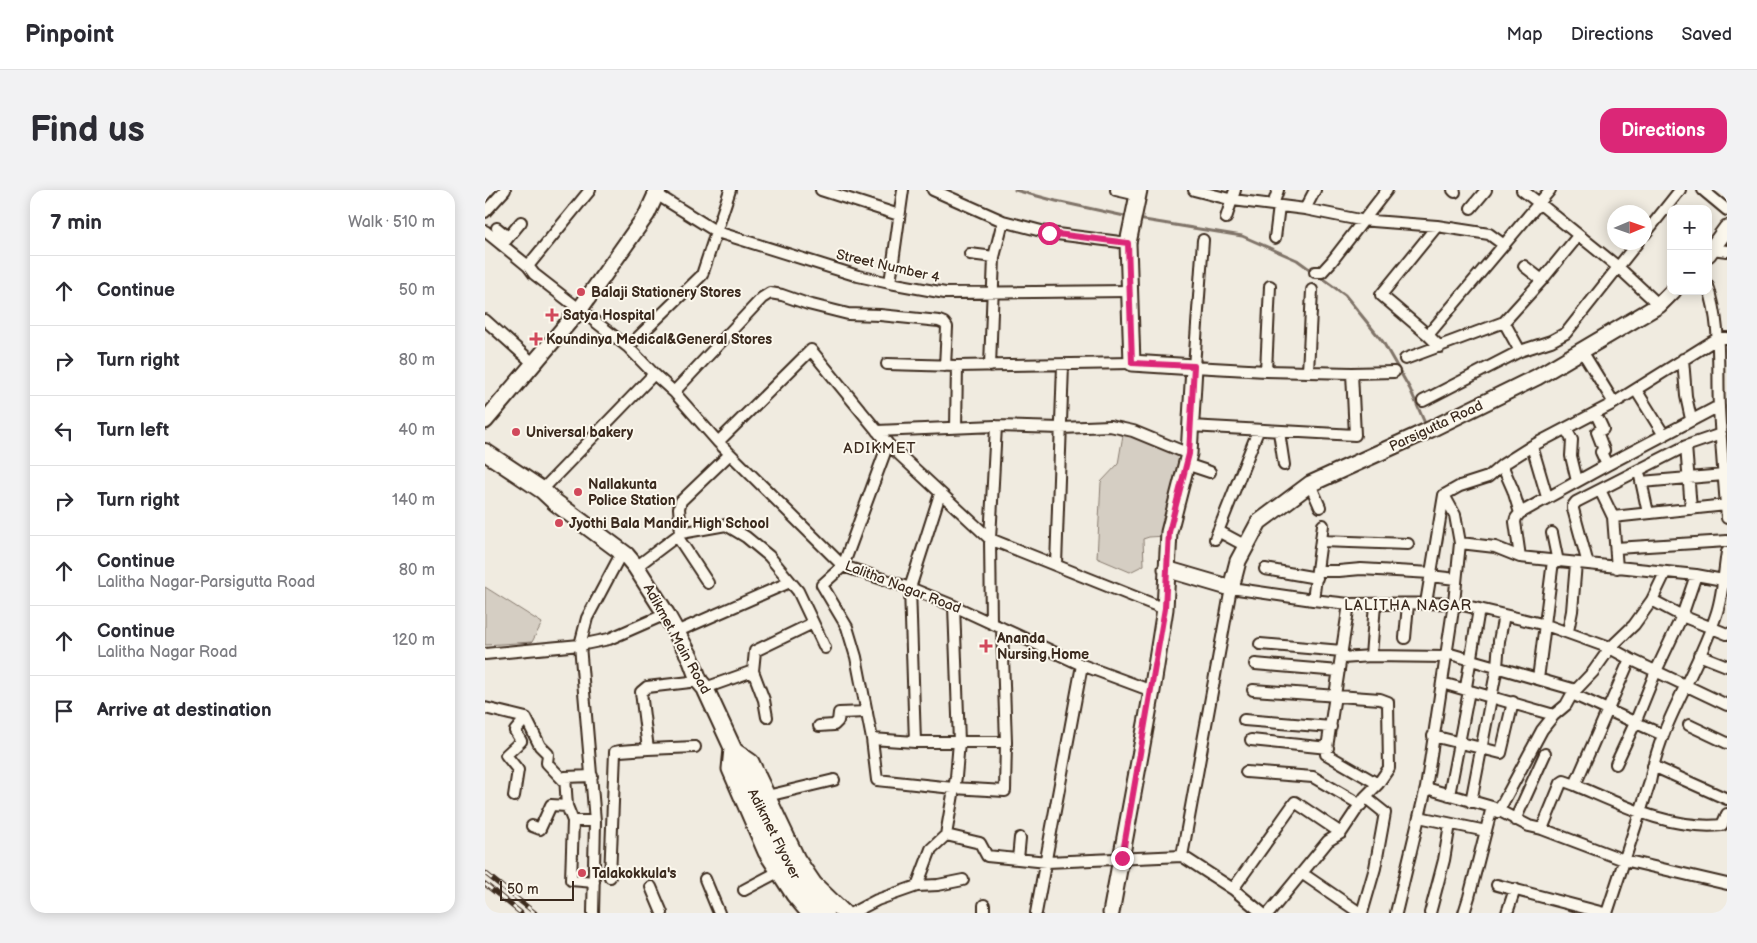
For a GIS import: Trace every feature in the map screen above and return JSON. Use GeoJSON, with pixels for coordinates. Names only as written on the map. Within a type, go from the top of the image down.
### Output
{"type":"FeatureCollection","features":[{"type":"Feature","properties":{"kind":"main road","name":"Adikmet Main Road"},"geometry":{"type":"LineString","coordinates":[[485,452],[542,490],[556,503],[622,552],[636,567],[666,614],[690,657],[732,749]]}},
{"type":"Feature","properties":{"kind":"main road","name":"Adikmet Flyover"},"geometry":{"type":"LineString","coordinates":[[732,749],[783,857],[802,887],[825,913]]}},
{"type":"Feature","properties":{"kind":"street"},"geometry":{"type":"LineString","coordinates":[[485,212],[505,190]]}},
{"type":"Feature","properties":{"kind":"street"},"geometry":{"type":"LineString","coordinates":[[528,266],[589,190]]}},
{"type":"Feature","properties":{"kind":"street"},"geometry":{"type":"LineString","coordinates":[[628,347],[702,275],[730,190]]}},
{"type":"Feature","properties":{"kind":"street"},"geometry":{"type":"LineString","coordinates":[[821,190],[899,215]]}},
{"type":"Feature","properties":{"kind":"street"},"geometry":{"type":"LineString","coordinates":[[890,283],[903,190]]}},
{"type":"Feature","properties":{"kind":"street"},"geometry":{"type":"LineString","coordinates":[[933,190],[1003,221],[1049,233],[1128,243]]}},
{"type":"Feature","properties":{"kind":"street"},"geometry":{"type":"LineString","coordinates":[[1116,190],[1139,193],[1128,243],[1132,363]]}},
{"type":"Feature","properties":{"kind":"street"},"geometry":{"type":"LineString","coordinates":[[1194,190],[1234,195],[1276,206],[1305,209],[1363,220],[1437,226],[1489,234],[1504,245]]}},
{"type":"Feature","properties":{"kind":"street"},"geometry":{"type":"LineString","coordinates":[[1275,238],[1278,190]]}},
{"type":"Feature","properties":{"kind":"street"},"geometry":{"type":"LineString","coordinates":[[1305,209],[1315,190]]}},
{"type":"Feature","properties":{"kind":"street"},"geometry":{"type":"LineString","coordinates":[[1315,272],[1322,272],[1332,261],[1387,190]]}},
{"type":"Feature","properties":{"kind":"street"},"geometry":{"type":"LineString","coordinates":[[1471,208],[1486,190]]}},
{"type":"Feature","properties":{"kind":"street"},"geometry":{"type":"LineString","coordinates":[[1522,190],[1618,267],[1659,305]]}},
{"type":"Feature","properties":{"kind":"street"},"geometry":{"type":"LineString","coordinates":[[1428,335],[1550,190]]}},
{"type":"Feature","properties":{"kind":"street"},"geometry":{"type":"LineString","coordinates":[[1652,225],[1680,190]]}},
{"type":"Feature","properties":{"kind":"street"},"geometry":{"type":"LineString","coordinates":[[1703,190],[1727,210]]}},
{"type":"Feature","properties":{"kind":"street"},"geometry":{"type":"LineString","coordinates":[[485,422],[580,309],[647,214],[655,192]]}},
{"type":"Feature","properties":{"kind":"street","name":"Street Number 4"},"geometry":{"type":"LineString","coordinates":[[655,192],[717,232],[859,276],[890,283],[945,293],[1130,291]]}},
{"type":"Feature","properties":{"kind":"street"},"geometry":{"type":"LineString","coordinates":[[1226,218],[1234,195]]}},
{"type":"Feature","properties":{"kind":"street"},"geometry":{"type":"LineString","coordinates":[[990,366],[991,293],[994,257],[1003,221]]}},
{"type":"Feature","properties":{"kind":"street"},"geometry":{"type":"LineString","coordinates":[[497,228],[505,241],[521,222]]}},
{"type":"Feature","properties":{"kind":"street"},"geometry":{"type":"LineString","coordinates":[[1437,226],[1381,295],[1440,347]]}},
{"type":"Feature","properties":{"kind":"street"},"geometry":{"type":"LineString","coordinates":[[1716,251],[1727,228]]}},
{"type":"Feature","properties":{"kind":"street","name":"Lalitha Nagar Road"},"geometry":{"type":"LineString","coordinates":[[485,231],[505,241],[534,274],[628,347],[674,392],[718,442],[843,566],[910,588],[1083,665],[1152,691]]}},
{"type":"Feature","properties":{"kind":"street"},"geometry":{"type":"LineString","coordinates":[[1405,360],[1504,322],[1578,236]]}},
{"type":"Feature","properties":{"kind":"street"},"geometry":{"type":"LineString","coordinates":[[1111,913],[1152,691],[1165,608],[1169,532],[1187,459],[1203,240]]}},
{"type":"Feature","properties":{"kind":"street"},"geometry":{"type":"LineString","coordinates":[[1423,401],[1520,351],[1551,341],[1566,333],[1632,250]]}},
{"type":"Feature","properties":{"kind":"street"},"geometry":{"type":"LineString","coordinates":[[971,254],[994,257]]}},
{"type":"Feature","properties":{"kind":"street"},"geometry":{"type":"LineString","coordinates":[[1524,266],[1542,280]]}},
{"type":"Feature","properties":{"kind":"street"},"geometry":{"type":"LineString","coordinates":[[1266,371],[1270,286]]}},
{"type":"Feature","properties":{"kind":"street"},"geometry":{"type":"LineString","coordinates":[[1308,372],[1311,290]]}},
{"type":"Feature","properties":{"kind":"street"},"geometry":{"type":"LineString","coordinates":[[674,392],[721,344],[762,298],[770,293],[849,314],[880,315],[944,323],[947,327],[945,366]]}},
{"type":"Feature","properties":{"kind":"street","name":"Parsigutta Road"},"geometry":{"type":"LineString","coordinates":[[1231,588],[1238,561],[1259,522],[1310,484],[1451,420],[1537,378],[1659,305],[1669,295]]}},
{"type":"Feature","properties":{"kind":"street"},"geometry":{"type":"LineString","coordinates":[[1711,295],[1723,338],[1721,434],[1727,518]]}},
{"type":"Feature","properties":{"kind":"street"},"geometry":{"type":"LineString","coordinates":[[485,320],[534,364]]}},
{"type":"Feature","properties":{"kind":"street"},"geometry":{"type":"LineString","coordinates":[[1504,322],[1520,351]]}},
{"type":"Feature","properties":{"kind":"street"},"geometry":{"type":"LineString","coordinates":[[1426,604],[1444,496],[1460,486],[1488,477],[1502,465],[1532,446],[1596,414],[1683,359],[1723,338]]}},
{"type":"Feature","properties":{"kind":"street"},"geometry":{"type":"LineString","coordinates":[[718,442],[811,350],[887,444],[990,539],[1165,608]]}},
{"type":"Feature","properties":{"kind":"street"},"geometry":{"type":"LineString","coordinates":[[1582,351],[1614,403]]}},
{"type":"Feature","properties":{"kind":"street"},"geometry":{"type":"LineString","coordinates":[[1683,359],[1686,396],[1691,420]]}},
{"type":"Feature","properties":{"kind":"street"},"geometry":{"type":"LineString","coordinates":[[887,364],[990,366],[1132,363],[1266,371],[1394,372]]}},
{"type":"Feature","properties":{"kind":"street"},"geometry":{"type":"LineString","coordinates":[[1056,565],[1063,365]]}},
{"type":"Feature","properties":{"kind":"street"},"geometry":{"type":"LineString","coordinates":[[957,366],[957,428]]}},
{"type":"Feature","properties":{"kind":"street"},"geometry":{"type":"LineString","coordinates":[[1190,426],[1279,432],[1355,434],[1352,373]]}},
{"type":"Feature","properties":{"kind":"street"},"geometry":{"type":"LineString","coordinates":[[542,490],[654,374]]}},
{"type":"Feature","properties":{"kind":"street"},"geometry":{"type":"LineString","coordinates":[[1636,390],[1664,435]]}},
{"type":"Feature","properties":{"kind":"street"},"geometry":{"type":"LineString","coordinates":[[1520,557],[1515,522],[1520,513],[1691,420],[1722,400]]}},
{"type":"Feature","properties":{"kind":"street"},"geometry":{"type":"LineString","coordinates":[[1596,414],[1603,429],[1597,432],[1604,450],[1601,452],[1607,464]]}},
{"type":"Feature","properties":{"kind":"street"},"geometry":{"type":"LineString","coordinates":[[991,623],[990,539],[996,426]]}},
{"type":"Feature","properties":{"kind":"street"},"geometry":{"type":"LineString","coordinates":[[877,430],[996,426],[1121,427],[1210,472]]}},
{"type":"Feature","properties":{"kind":"street"},"geometry":{"type":"LineString","coordinates":[[1566,429],[1572,440],[1571,456],[1577,481]]}},
{"type":"Feature","properties":{"kind":"street"},"geometry":{"type":"LineString","coordinates":[[1246,546],[1216,535],[1258,430]]}},
{"type":"Feature","properties":{"kind":"street"},"geometry":{"type":"LineString","coordinates":[[1279,432],[1284,465]]}},
{"type":"Feature","properties":{"kind":"street"},"geometry":{"type":"LineString","coordinates":[[1588,564],[1573,506],[1576,502],[1686,446],[1721,434]]}},
{"type":"Feature","properties":{"kind":"street"},"geometry":{"type":"LineString","coordinates":[[887,444],[843,566],[822,585],[847,628],[856,657],[872,739],[877,780],[1005,791],[1006,742],[1002,628]]}},
{"type":"Feature","properties":{"kind":"street"},"geometry":{"type":"LineString","coordinates":[[1532,446],[1547,497]]}},
{"type":"Feature","properties":{"kind":"street"},"geometry":{"type":"LineString","coordinates":[[1686,446],[1691,508]]}},
{"type":"Feature","properties":{"kind":"street"},"geometry":{"type":"LineString","coordinates":[[708,583],[679,535],[679,508],[681,501],[730,454]]}},
{"type":"Feature","properties":{"kind":"street"},"geometry":{"type":"LineString","coordinates":[[1502,465],[1513,490],[1520,513]]}},
{"type":"Feature","properties":{"kind":"street"},"geometry":{"type":"LineString","coordinates":[[1638,470],[1648,513]]}},
{"type":"Feature","properties":{"kind":"street"},"geometry":{"type":"LineString","coordinates":[[1641,482],[1724,474]]}},
{"type":"Feature","properties":{"kind":"street"},"geometry":{"type":"LineString","coordinates":[[1310,484],[1320,507]]}},
{"type":"Feature","properties":{"kind":"street"},"geometry":{"type":"LineString","coordinates":[[1600,490],[1613,518],[1617,568]]}},
{"type":"Feature","properties":{"kind":"street"},"geometry":{"type":"LineString","coordinates":[[915,742],[910,588],[940,494]]}},
{"type":"Feature","properties":{"kind":"street"},"geometry":{"type":"LineString","coordinates":[[1395,913],[1426,788],[1454,603],[1460,543],[1455,515],[1444,496]]}},
{"type":"Feature","properties":{"kind":"street"},"geometry":{"type":"LineString","coordinates":[[1613,518],[1726,505]]}},
{"type":"Feature","properties":{"kind":"street"},"geometry":{"type":"LineString","coordinates":[[636,567],[679,535],[725,525],[746,537],[769,556],[798,590],[825,648]]}},
{"type":"Feature","properties":{"kind":"street"},"geometry":{"type":"LineString","coordinates":[[1313,600],[1323,525]]}},
{"type":"Feature","properties":{"kind":"street"},"geometry":{"type":"LineString","coordinates":[[1538,680],[1555,561],[1552,534]]}},
{"type":"Feature","properties":{"kind":"street"},"geometry":{"type":"LineString","coordinates":[[1321,541],[1408,544]]}},
{"type":"Feature","properties":{"kind":"street"},"geometry":{"type":"LineString","coordinates":[[1616,548],[1727,541]]}},
{"type":"Feature","properties":{"kind":"street"},"geometry":{"type":"LineString","coordinates":[[1460,543],[1495,547],[1520,557],[1696,575],[1723,580]]}},
{"type":"Feature","properties":{"kind":"street"},"geometry":{"type":"LineString","coordinates":[[593,913],[595,821],[580,645],[587,618],[622,552]]}},
{"type":"Feature","properties":{"kind":"street"},"geometry":{"type":"LineString","coordinates":[[1497,884],[1606,913],[1650,782],[1663,735],[1711,627],[1724,592],[1723,580],[1727,552]]}},
{"type":"Feature","properties":{"kind":"street"},"geometry":{"type":"LineString","coordinates":[[1568,632],[1572,611],[1576,563]]}},
{"type":"Feature","properties":{"kind":"street"},"geometry":{"type":"LineString","coordinates":[[1166,569],[1231,588],[1313,600],[1349,604],[1454,603],[1546,624],[1610,648],[1727,706]]}},
{"type":"Feature","properties":{"kind":"street"},"geometry":{"type":"LineString","coordinates":[[1265,569],[1317,575],[1361,569],[1456,579]]}},
{"type":"Feature","properties":{"kind":"street"},"geometry":{"type":"LineString","coordinates":[[1464,913],[1486,831],[1495,810],[1542,730],[1553,715],[1566,705],[1574,692],[1593,672],[1610,648],[1634,625],[1652,600],[1665,573]]}},
{"type":"Feature","properties":{"kind":"street"},"geometry":{"type":"LineString","coordinates":[[1616,764],[1682,616],[1696,575]]}},
{"type":"Feature","properties":{"kind":"street"},"geometry":{"type":"LineString","coordinates":[[676,632],[790,582]]}},
{"type":"Feature","properties":{"kind":"street"},"geometry":{"type":"LineString","coordinates":[[1182,856],[1231,588]]}},
{"type":"Feature","properties":{"kind":"street"},"geometry":{"type":"LineString","coordinates":[[1652,600],[1682,616],[1727,634]]}},
{"type":"Feature","properties":{"kind":"street"},"geometry":{"type":"LineString","coordinates":[[1349,604],[1326,754],[1377,784]]}},
{"type":"Feature","properties":{"kind":"street"},"geometry":{"type":"LineString","coordinates":[[1371,656],[1375,604]]}},
{"type":"Feature","properties":{"kind":"street"},"geometry":{"type":"LineString","coordinates":[[1405,638],[1408,604]]}},
{"type":"Feature","properties":{"kind":"street"},"geometry":{"type":"LineString","coordinates":[[917,886],[931,850],[946,835],[956,777],[959,742],[954,606]]}},
{"type":"Feature","properties":{"kind":"street"},"geometry":{"type":"LineString","coordinates":[[1449,796],[1469,691],[1466,687],[1479,609]]}},
{"type":"Feature","properties":{"kind":"street"},"geometry":{"type":"LineString","coordinates":[[485,654],[580,645],[609,639],[666,614]]}},
{"type":"Feature","properties":{"kind":"street"},"geometry":{"type":"LineString","coordinates":[[1471,802],[1497,667],[1497,650],[1504,615]]}},
{"type":"Feature","properties":{"kind":"street"},"geometry":{"type":"LineString","coordinates":[[767,717],[764,700],[753,671],[755,651],[813,623]]}},
{"type":"Feature","properties":{"kind":"street"},"geometry":{"type":"LineString","coordinates":[[1260,644],[1342,654],[1371,656],[1447,655],[1472,659],[1574,692],[1608,711],[1663,735]]}},
{"type":"Feature","properties":{"kind":"street"},"geometry":{"type":"LineString","coordinates":[[1699,655],[1727,666]]}},
{"type":"Feature","properties":{"kind":"street"},"geometry":{"type":"LineString","coordinates":[[1575,785],[1629,659]]}},
{"type":"Feature","properties":{"kind":"street"},"geometry":{"type":"LineString","coordinates":[[1255,664],[1339,671]]}},
{"type":"Feature","properties":{"kind":"street"},"geometry":{"type":"LineString","coordinates":[[1036,913],[1083,665]]}},
{"type":"Feature","properties":{"kind":"street"},"geometry":{"type":"LineString","coordinates":[[647,749],[641,692],[647,687],[702,685],[753,671]]}},
{"type":"Feature","properties":{"kind":"street"},"geometry":{"type":"LineString","coordinates":[[1442,683],[1553,715]]}},
{"type":"Feature","properties":{"kind":"street"},"geometry":{"type":"LineString","coordinates":[[1253,690],[1380,699],[1388,702],[1389,768],[1341,833],[1328,841],[1303,874],[1269,913]]}},
{"type":"Feature","properties":{"kind":"street"},"geometry":{"type":"LineString","coordinates":[[1433,736],[1501,753],[1513,702]]}},
{"type":"Feature","properties":{"kind":"street"},"geometry":{"type":"LineString","coordinates":[[485,708],[526,718],[540,746],[548,754],[547,763],[565,782]]}},
{"type":"Feature","properties":{"kind":"street"},"geometry":{"type":"LineString","coordinates":[[819,726],[834,725],[838,720],[839,713],[867,712]]}},
{"type":"Feature","properties":{"kind":"street"},"geometry":{"type":"LineString","coordinates":[[514,796],[518,770],[506,755],[521,741],[515,731],[526,718]]}},
{"type":"Feature","properties":{"kind":"street"},"geometry":{"type":"LineString","coordinates":[[1245,720],[1331,726]]}},
{"type":"Feature","properties":{"kind":"street"},"geometry":{"type":"LineString","coordinates":[[1689,725],[1727,743]]}},
{"type":"Feature","properties":{"kind":"street"},"geometry":{"type":"LineString","coordinates":[[872,739],[915,742],[1006,742]]}},
{"type":"Feature","properties":{"kind":"street"},"geometry":{"type":"LineString","coordinates":[[1251,740],[1327,748]]}},
{"type":"Feature","properties":{"kind":"street"},"geometry":{"type":"LineString","coordinates":[[610,877],[615,752],[695,747]]}},
{"type":"Feature","properties":{"kind":"street"},"geometry":{"type":"LineString","coordinates":[[809,913],[794,895],[766,852],[730,769],[732,749],[751,762],[797,859],[814,884],[844,913]]}},
{"type":"Feature","properties":{"kind":"street"},"geometry":{"type":"LineString","coordinates":[[1515,820],[1545,754]]}},
{"type":"Feature","properties":{"kind":"street"},"geometry":{"type":"LineString","coordinates":[[1653,766],[1727,799]]}},
{"type":"Feature","properties":{"kind":"street"},"geometry":{"type":"LineString","coordinates":[[1246,772],[1313,777],[1385,813],[1375,868],[1361,913],[1303,874]]}},
{"type":"Feature","properties":{"kind":"street"},"geometry":{"type":"LineString","coordinates":[[591,776],[565,777],[565,782],[567,806],[573,821],[571,880],[594,882]]}},
{"type":"Feature","properties":{"kind":"street"},"geometry":{"type":"LineString","coordinates":[[767,796],[834,780]]}},
{"type":"Feature","properties":{"kind":"street"},"geometry":{"type":"LineString","coordinates":[[1542,829],[1561,783],[1565,781],[1640,812],[1674,823],[1722,825],[1727,814]]}},
{"type":"Feature","properties":{"kind":"street"},"geometry":{"type":"LineString","coordinates":[[1426,788],[1495,810],[1515,820],[1624,860],[1727,884]]}},
{"type":"Feature","properties":{"kind":"street"},"geometry":{"type":"LineString","coordinates":[[1233,889],[1295,802],[1341,833]]}},
{"type":"Feature","properties":{"kind":"street"},"geometry":{"type":"LineString","coordinates":[[532,826],[540,829],[551,805],[567,806]]}},
{"type":"Feature","properties":{"kind":"street"},"geometry":{"type":"LineString","coordinates":[[1419,817],[1486,831]]}},
{"type":"Feature","properties":{"kind":"street"},"geometry":{"type":"LineString","coordinates":[[573,821],[595,821]]}},
{"type":"Feature","properties":{"kind":"street"},"geometry":{"type":"LineString","coordinates":[[1430,913],[1444,860],[1450,824]]}},
{"type":"Feature","properties":{"kind":"street"},"geometry":{"type":"LineString","coordinates":[[946,835],[980,843],[987,856],[1047,862],[1182,856],[1233,889],[1262,913]]}},
{"type":"Feature","properties":{"kind":"street"},"geometry":{"type":"LineString","coordinates":[[1018,859],[1020,838]]}},
{"type":"Feature","properties":{"kind":"street"},"geometry":{"type":"LineString","coordinates":[[744,890],[778,872]]}},
{"type":"Feature","properties":{"kind":"street"},"geometry":{"type":"LineString","coordinates":[[705,879],[719,913]]}},
{"type":"Feature","properties":{"kind":"street"},"geometry":{"type":"LineString","coordinates":[[852,913],[877,900],[917,886],[963,880]]}},
{"type":"Feature","properties":{"kind":"street"},"geometry":{"type":"LineString","coordinates":[[894,882],[895,894]]}},
{"type":"Feature","properties":{"kind":"street"},"geometry":{"type":"LineString","coordinates":[[651,887],[662,913]]}},
{"type":"Feature","properties":{"kind":"street"},"geometry":{"type":"LineString","coordinates":[[1507,913],[1515,889]]}},
{"type":"Feature","properties":{"kind":"shaded area"},"geometry":{"type":"Polygon","coordinates":[[[1123,435],[1131,435],[1185,455],[1165,536],[1143,539],[1144,565],[1130,572],[1097,558],[1101,482],[1118,464],[1123,435]]]}},
{"type":"Feature","properties":{"kind":"shaded area"},"geometry":{"type":"Polygon","coordinates":[[[485,587],[542,623],[532,642],[485,645],[485,587]]]}},
{"type":"Feature","properties":{"kind":"waterway"},"geometry":{"type":"LineString","coordinates":[[1015,190],[1129,217]]}},
{"type":"Feature","properties":{"kind":"waterway"},"geometry":{"type":"LineString","coordinates":[[1138,219],[1242,236],[1297,260],[1345,295],[1383,342],[1410,389],[1424,421]]}},
{"type":"Feature","properties":{"kind":"railway"},"geometry":{"type":"LineString","coordinates":[[485,873],[535,913]]}},
{"type":"Feature","properties":{"kind":"railway"},"geometry":{"type":"LineString","coordinates":[[485,884],[521,913]]}},
{"type":"Feature","properties":{"kind":"place","name":"Balaji Stationery Stores"},"geometry":{"type":"Point","coordinates":[581,292]}},
{"type":"Feature","properties":{"kind":"place","name":"Satya Hospital"},"geometry":{"type":"Point","coordinates":[552,315]}},
{"type":"Feature","properties":{"kind":"place","name":"Koundinya Medical&General Stores"},"geometry":{"type":"Point","coordinates":[536,339]}},
{"type":"Feature","properties":{"kind":"place","name":"Universal bakery"},"geometry":{"type":"Point","coordinates":[516,432]}},
{"type":"Feature","properties":{"kind":"place","name":"Nallakunta Police Station"},"geometry":{"type":"Point","coordinates":[578,492]}},
{"type":"Feature","properties":{"kind":"place","name":"Jyothi Bala Mandir High School"},"geometry":{"type":"Point","coordinates":[559,523]}},
{"type":"Feature","properties":{"kind":"place","name":"Ananda Nursing Home"},"geometry":{"type":"Point","coordinates":[986,646]}},
{"type":"Feature","properties":{"kind":"place","name":"Talakokkula's"},"geometry":{"type":"Point","coordinates":[582,873]}},
{"type":"Feature","properties":{"kind":"district","name":"ADIKMET"},"geometry":{"type":"Point","coordinates":[880,448]}},
{"type":"Feature","properties":{"kind":"district","name":"LALITHA NAGAR"},"geometry":{"type":"Point","coordinates":[1408,605]}},
{"type":"Feature","properties":{"kind":"route"},"geometry":{"type":"LineString","coordinates":[[1049,233],[1128,243],[1132,363],[1194,366],[1189,454],[1169,532],[1165,608],[1122,858]]}}]}
